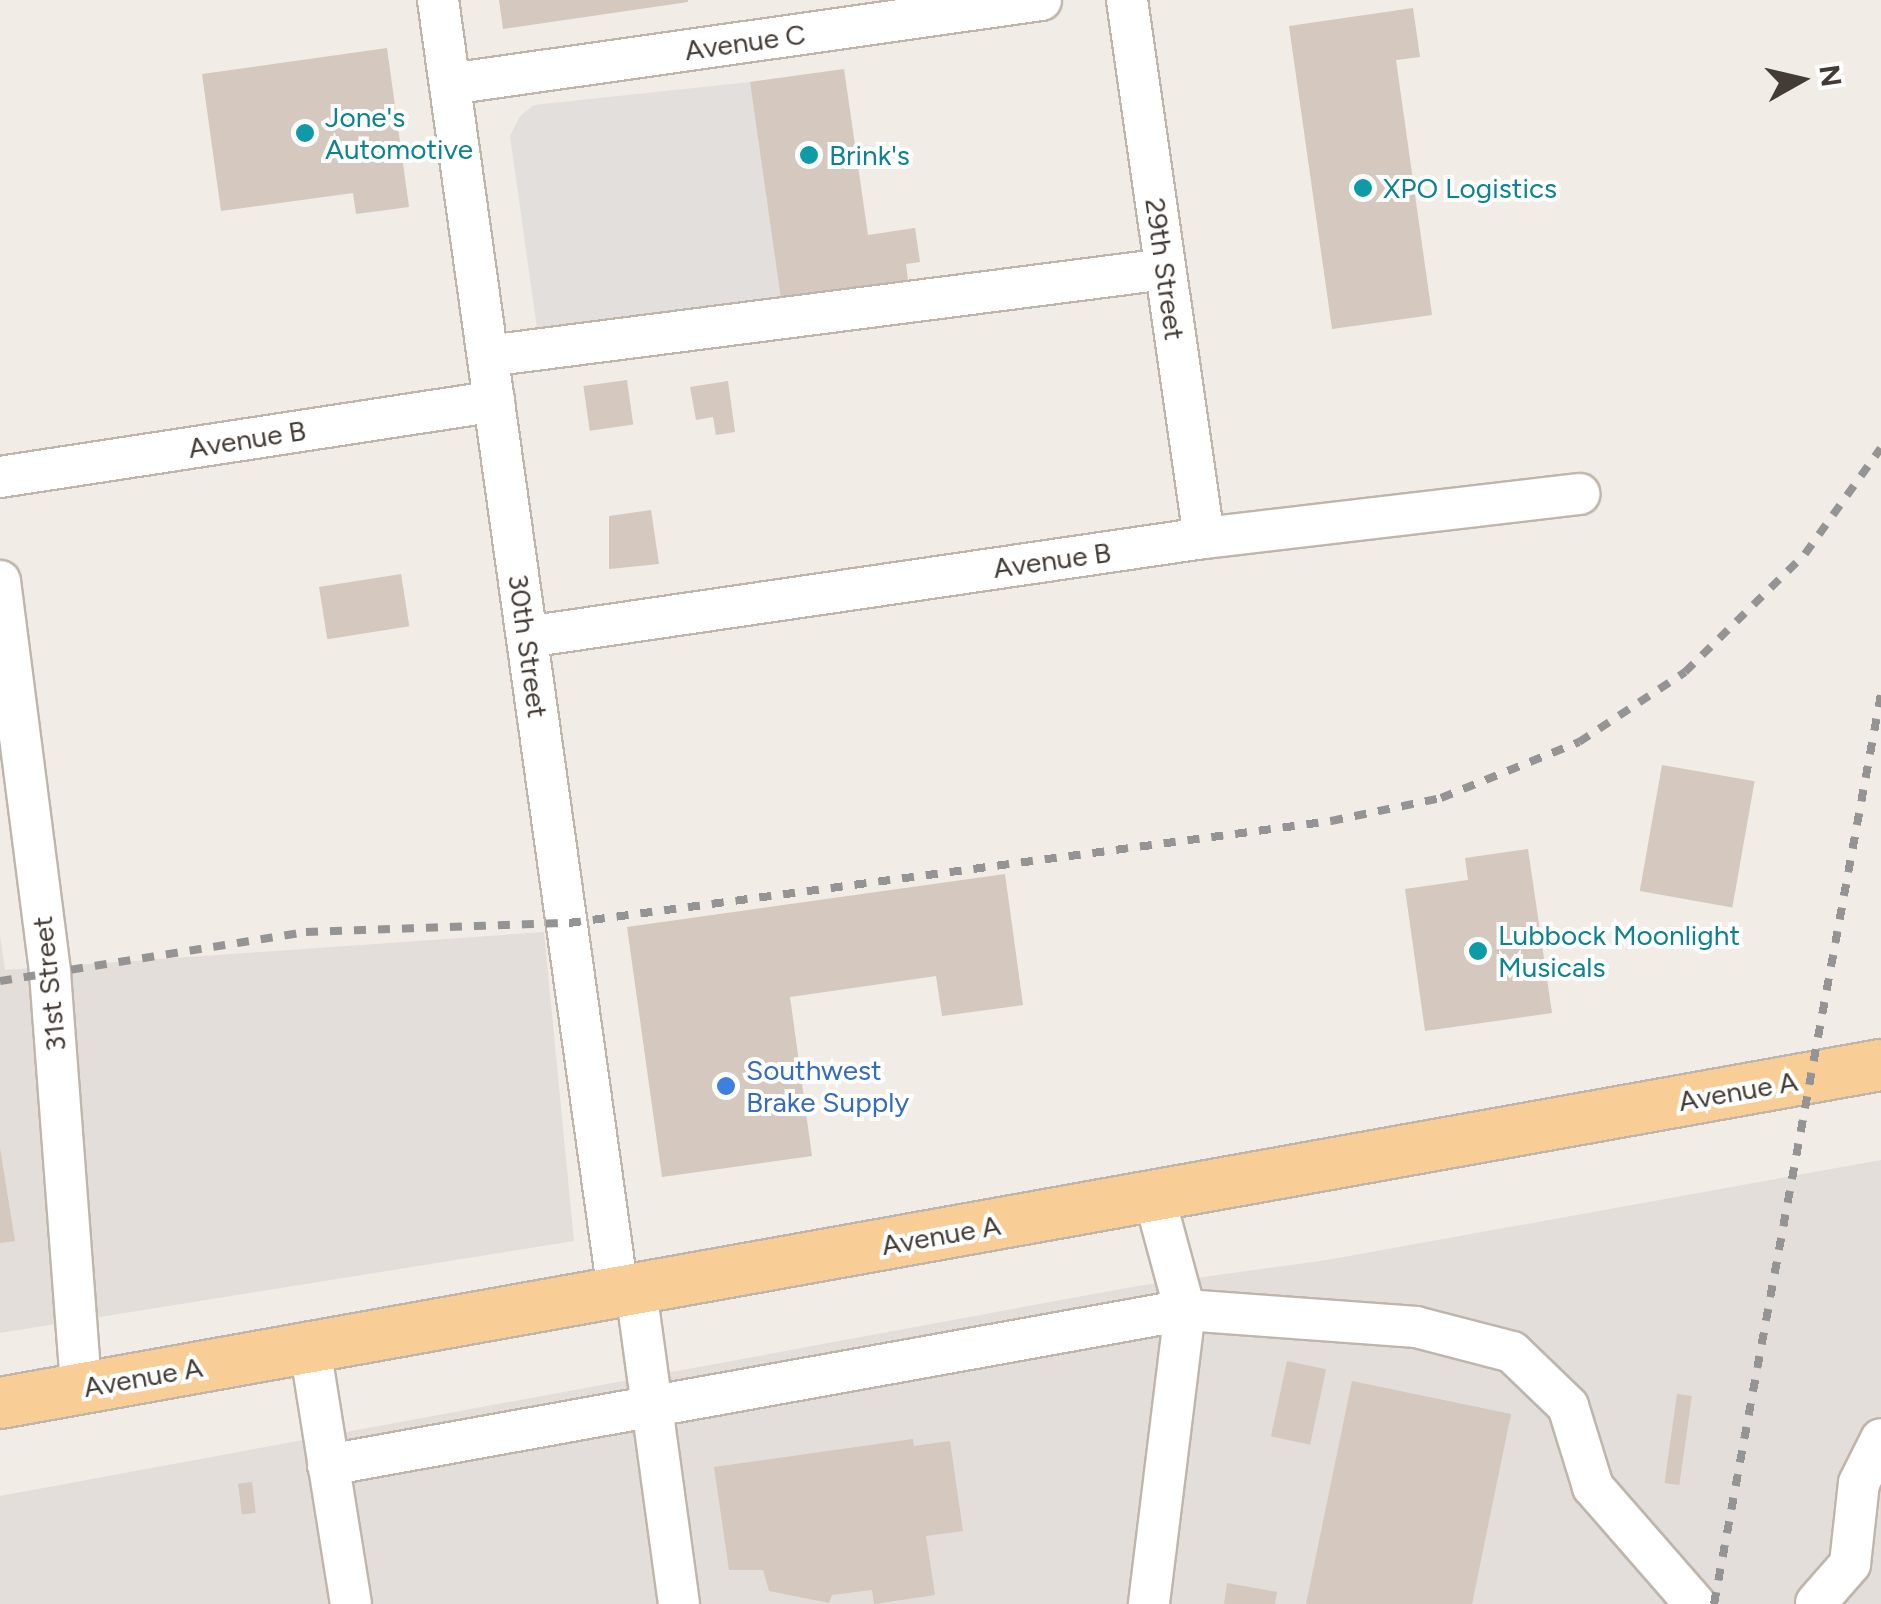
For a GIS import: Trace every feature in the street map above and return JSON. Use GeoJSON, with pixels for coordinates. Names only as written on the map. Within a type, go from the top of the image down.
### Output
{"type":"FeatureCollection","features":[{"type":"Feature","properties":{"kind":"main road","name":"Avenue A"},"geometry":{"type":"LineString","coordinates":[[0,1403],[1881,1065]]}},
{"type":"Feature","properties":{"kind":"street","name":"30th Street"},"geometry":{"type":"LineString","coordinates":[[438,0],[527,637],[627,1291],[652,1408],[679,1604]]}},
{"type":"Feature","properties":{"kind":"street","name":"Avenue C"},"geometry":{"type":"LineString","coordinates":[[450,84],[786,18],[1041,0]]}},
{"type":"Feature","properties":{"kind":"street","name":"29th Street"},"geometry":{"type":"LineString","coordinates":[[1127,0],[1204,538]]}},
{"type":"Feature","properties":{"kind":"street"},"geometry":{"type":"LineString","coordinates":[[488,356],[1166,269]]}},
{"type":"Feature","properties":{"kind":"street","name":"Avenue B"},"geometry":{"type":"LineString","coordinates":[[0,476],[494,400]]}},
{"type":"Feature","properties":{"kind":"street","name":"Avenue B"},"geometry":{"type":"LineString","coordinates":[[527,637],[1204,538],[1579,494]]}},
{"type":"Feature","properties":{"kind":"street","name":"31st Street"},"geometry":{"type":"LineString","coordinates":[[0,581],[50,974],[81,1388]]}},
{"type":"Feature","properties":{"kind":"street"},"geometry":{"type":"LineString","coordinates":[[1149,1604],[1184,1310],[1154,1196]]}},
{"type":"Feature","properties":{"kind":"street"},"geometry":{"type":"LineString","coordinates":[[328,1464],[1184,1310],[1416,1327],[1512,1352],[1568,1406],[1593,1488],[1695,1604]]}},
{"type":"Feature","properties":{"kind":"street"},"geometry":{"type":"LineString","coordinates":[[310,1348],[351,1604]]}},
{"type":"Feature","properties":{"kind":"street"},"geometry":{"type":"LineString","coordinates":[[1816,1603],[1850,1564],[1859,1483],[1881,1439]]}},
{"type":"Feature","properties":{"kind":"shaded area"},"geometry":{"type":"Polygon","coordinates":[[[750,82],[783,314],[539,343],[510,136],[520,116],[534,105],[750,82]]]}},
{"type":"Feature","properties":{"kind":"shaded area"},"geometry":{"type":"Polygon","coordinates":[[[544,932],[574,1241],[0,1333],[0,936],[5,970],[544,932]]]}},
{"type":"Feature","properties":{"kind":"shaded area"},"geometry":{"type":"Polygon","coordinates":[[[1881,1160],[1881,1604],[0,1604],[0,1496],[1137,1286],[1327,1260],[1881,1160]]]}},
{"type":"Feature","properties":{"kind":"building"},"geometry":{"type":"Polygon","coordinates":[[[499,0],[688,0],[688,2],[503,29],[499,0]]]}},
{"type":"Feature","properties":{"kind":"building","name":"XPO Logistics"},"geometry":{"type":"Polygon","coordinates":[[[1413,8],[1420,57],[1396,60],[1432,315],[1332,329],[1289,26],[1413,8]]]}},
{"type":"Feature","properties":{"kind":"building","name":"Jone's Automotive"},"geometry":{"type":"Polygon","coordinates":[[[387,48],[409,207],[356,214],[353,193],[221,211],[202,74],[387,48]]]}},
{"type":"Feature","properties":{"kind":"building","name":"Brink's"},"geometry":{"type":"Polygon","coordinates":[[[844,69],[868,235],[915,228],[920,262],[906,264],[910,296],[783,314],[750,82],[844,69]]]}},
{"type":"Feature","properties":{"kind":"building"},"geometry":{"type":"Polygon","coordinates":[[[627,380],[633,425],[590,431],[583,386],[627,380]]]}},
{"type":"Feature","properties":{"kind":"building"},"geometry":{"type":"Polygon","coordinates":[[[728,381],[735,432],[716,435],[713,417],[696,420],[690,387],[728,381]]]}},
{"type":"Feature","properties":{"kind":"building"},"geometry":{"type":"Polygon","coordinates":[[[651,510],[659,564],[609,569],[609,516],[651,510]]]}},
{"type":"Feature","properties":{"kind":"building"},"geometry":{"type":"Polygon","coordinates":[[[401,574],[409,626],[327,639],[319,587],[401,574]]]}},
{"type":"Feature","properties":{"kind":"building"},"geometry":{"type":"Polygon","coordinates":[[[1662,765],[1755,781],[1732,907],[1640,891],[1662,765]]]}},
{"type":"Feature","properties":{"kind":"building","name":"Lubbock Moonlight Musicals"},"geometry":{"type":"Polygon","coordinates":[[[1528,849],[1552,1013],[1425,1031],[1405,889],[1468,880],[1465,858],[1528,849]]]}},
{"type":"Feature","properties":{"kind":"building","name":"Southwest Brake Supply"},"geometry":{"type":"Polygon","coordinates":[[[1005,874],[1023,1005],[942,1016],[936,976],[790,997],[812,1156],[662,1177],[627,927],[1005,874]]]}},
{"type":"Feature","properties":{"kind":"building"},"geometry":{"type":"Polygon","coordinates":[[[0,1148],[15,1241],[0,1243],[0,1148]]]}},
{"type":"Feature","properties":{"kind":"building"},"geometry":{"type":"Polygon","coordinates":[[[1287,1361],[1326,1369],[1310,1445],[1271,1436],[1287,1361]]]}},
{"type":"Feature","properties":{"kind":"building"},"geometry":{"type":"Polygon","coordinates":[[[1352,1381],[1511,1414],[1472,1604],[1306,1604],[1352,1381]]]}},
{"type":"Feature","properties":{"kind":"building"},"geometry":{"type":"Polygon","coordinates":[[[1677,1394],[1692,1396],[1679,1485],[1664,1483],[1677,1394]]]}},
{"type":"Feature","properties":{"kind":"building"},"geometry":{"type":"Polygon","coordinates":[[[913,1439],[914,1446],[950,1441],[963,1531],[926,1536],[935,1595],[874,1604],[872,1590],[832,1595],[829,1603],[769,1591],[763,1570],[729,1570],[714,1467],[913,1439]]]}},
{"type":"Feature","properties":{"kind":"building"},"geometry":{"type":"Polygon","coordinates":[[[252,1482],[256,1513],[242,1514],[238,1484],[252,1482]]]}},
{"type":"Feature","properties":{"kind":"building"},"geometry":{"type":"Polygon","coordinates":[[[1227,1583],[1277,1592],[1275,1604],[1224,1604],[1227,1583]]]}},
{"type":"Feature","properties":{"kind":"railway"},"geometry":{"type":"LineString","coordinates":[[0,981],[306,932],[569,923],[1331,821],[1441,798],[1579,742],[1685,672],[1805,554],[1881,448]]}},
{"type":"Feature","properties":{"kind":"railway"},"geometry":{"type":"LineString","coordinates":[[1714,1604],[1881,694]]}},
{"type":"Feature","properties":{"kind":"place","name":"Jone's Automotive"},"geometry":{"type":"Point","coordinates":[305,133]}},
{"type":"Feature","properties":{"kind":"place","name":"Brink's"},"geometry":{"type":"Point","coordinates":[809,155]}},
{"type":"Feature","properties":{"kind":"place","name":"XPO Logistics"},"geometry":{"type":"Point","coordinates":[1363,188]}},
{"type":"Feature","properties":{"kind":"place","name":"Lubbock Moonlight Musicals"},"geometry":{"type":"Point","coordinates":[1478,951]}},
{"type":"Feature","properties":{"kind":"place","name":"Southwest Brake Supply"},"geometry":{"type":"Point","coordinates":[726,1086]}}]}
